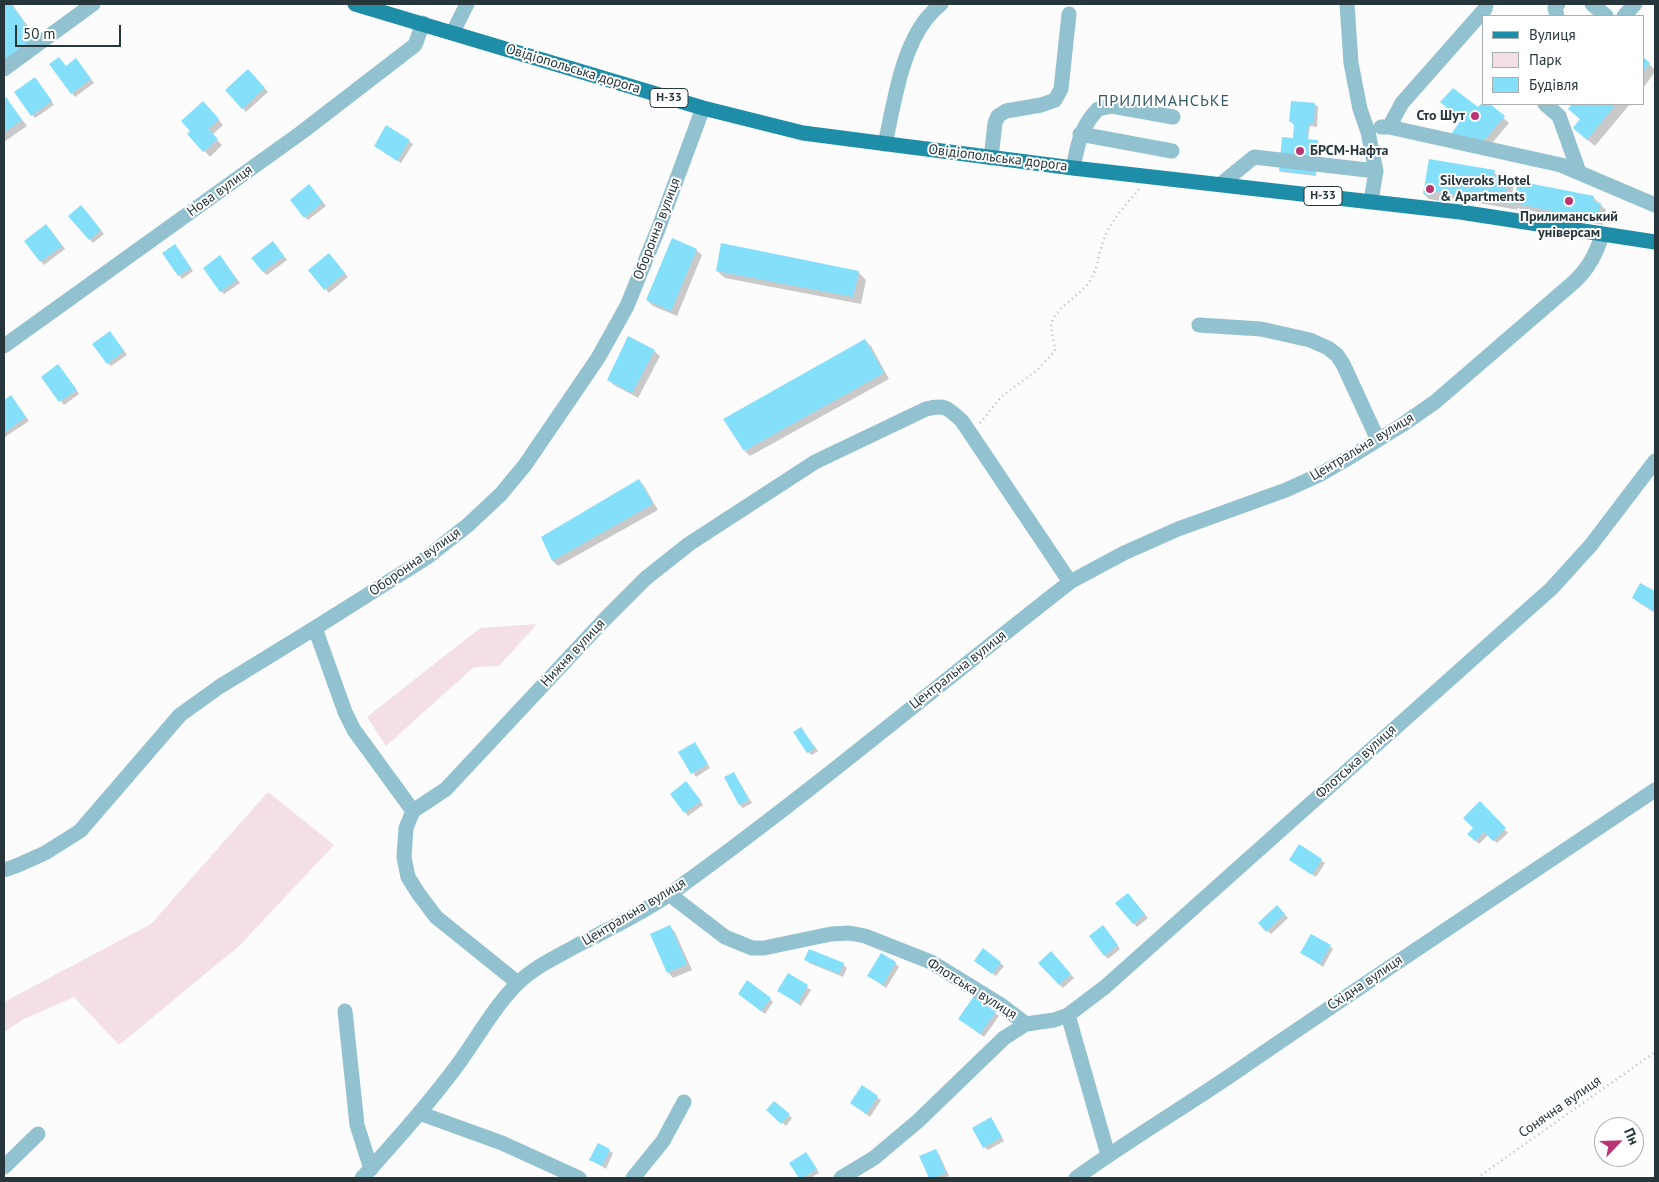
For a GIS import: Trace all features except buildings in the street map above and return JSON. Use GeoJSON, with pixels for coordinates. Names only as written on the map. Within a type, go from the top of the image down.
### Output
{"type":"FeatureCollection","features":[{"type":"Feature","properties":{"kind":"main road","name":"Овідіопольська дорога"},"geometry":{"type":"LineString","coordinates":[[355,4],[703,108],[803,133],[1073,168],[1371,201],[1655,242]]}},
{"type":"Feature","properties":{"kind":"street"},"geometry":{"type":"LineString","coordinates":[[4,69],[92,4]]}},
{"type":"Feature","properties":{"kind":"street"},"geometry":{"type":"LineString","coordinates":[[453,32],[467,4]]}},
{"type":"Feature","properties":{"kind":"street"},"geometry":{"type":"LineString","coordinates":[[885,144],[896,94],[908,54],[916,35],[927,18],[941,4]]}},
{"type":"Feature","properties":{"kind":"street"},"geometry":{"type":"LineString","coordinates":[[1389,126],[1402,103],[1485,9],[1486,4]]}},
{"type":"Feature","properties":{"kind":"street"},"geometry":{"type":"LineString","coordinates":[[1558,4],[1554,8],[1558,15]]}},
{"type":"Feature","properties":{"kind":"street"},"geometry":{"type":"LineString","coordinates":[[1592,4],[1605,15]]}},
{"type":"Feature","properties":{"kind":"street"},"geometry":{"type":"LineString","coordinates":[[1625,15],[1635,4]]}},
{"type":"Feature","properties":{"kind":"street"},"geometry":{"type":"LineString","coordinates":[[1349,5],[1351,63],[1360,109],[1368,132],[1376,171],[1371,201]]}},
{"type":"Feature","properties":{"kind":"street"},"geometry":{"type":"LineString","coordinates":[[990,158],[998,116],[1006,111],[1041,105],[1054,100],[1060,89],[1069,14]]}},
{"type":"Feature","properties":{"kind":"street","name":"Нова вулиця"},"geometry":{"type":"LineString","coordinates":[[4,346],[332,108],[415,45],[422,23]]}},
{"type":"Feature","properties":{"kind":"street"},"geometry":{"type":"LineString","coordinates":[[1546,105],[1559,116],[1579,172]]}},
{"type":"Feature","properties":{"kind":"street"},"geometry":{"type":"LineString","coordinates":[[1073,168],[1080,134],[1091,116],[1098,109],[1112,106],[1173,117]]}},
{"type":"Feature","properties":{"kind":"street","name":"Оборонна вулиця"},"geometry":{"type":"LineString","coordinates":[[4,870],[45,853],[80,831],[180,715],[219,687],[426,558],[501,494],[525,465],[598,358],[627,306],[659,227],[703,108]]}},
{"type":"Feature","properties":{"kind":"street"},"geometry":{"type":"LineString","coordinates":[[1368,132],[1389,126],[1561,165],[1655,205]]}},
{"type":"Feature","properties":{"kind":"street"},"geometry":{"type":"LineString","coordinates":[[1080,134],[1172,151]]}},
{"type":"Feature","properties":{"kind":"street"},"geometry":{"type":"LineString","coordinates":[[1222,184],[1254,158],[1376,171]]}},
{"type":"Feature","properties":{"kind":"street","name":"Центральна вулиця"},"geometry":{"type":"LineString","coordinates":[[367,1173],[456,1067],[506,996],[538,966],[606,931],[669,894],[767,822],[1070,582],[1124,553],[1184,526],[1302,482],[1332,468],[1402,425],[1435,402],[1584,273],[1598,251],[1602,234]]}},
{"type":"Feature","properties":{"kind":"street"},"geometry":{"type":"LineString","coordinates":[[1199,325],[1261,329],[1310,340],[1328,348],[1337,355],[1343,364],[1378,440]]}},
{"type":"Feature","properties":{"kind":"street","name":"Нижня вулиця"},"geometry":{"type":"LineString","coordinates":[[413,811],[446,789],[618,606],[646,578],[689,544],[815,462],[926,409],[939,405],[950,409],[971,434]]}},
{"type":"Feature","properties":{"kind":"street"},"geometry":{"type":"LineString","coordinates":[[971,434],[1070,582]]}},
{"type":"Feature","properties":{"kind":"street","name":"Флотська вулиця"},"geometry":{"type":"LineString","coordinates":[[841,1178],[874,1158],[912,1126],[1004,1038],[1026,1024],[1054,1020],[1068,1015],[1105,987],[1552,588],[1591,545],[1655,462]]}},
{"type":"Feature","properties":{"kind":"street"},"geometry":{"type":"LineString","coordinates":[[315,628],[345,712],[354,730],[413,811],[406,828],[404,858],[408,877],[436,917],[518,983]]}},
{"type":"Feature","properties":{"kind":"street","name":"Східна вулиця"},"geometry":{"type":"LineString","coordinates":[[1076,1178],[1655,790]]}},
{"type":"Feature","properties":{"kind":"street","name":"Флотська вулиця"},"geometry":{"type":"LineString","coordinates":[[669,894],[725,937],[752,948],[764,948],[831,934],[849,933],[865,936],[931,962],[1001,1005],[1026,1024]]}},
{"type":"Feature","properties":{"kind":"street"},"geometry":{"type":"LineString","coordinates":[[345,1010],[357,1125],[367,1173]]}},
{"type":"Feature","properties":{"kind":"street"},"geometry":{"type":"LineString","coordinates":[[1068,1015],[1108,1156]]}},
{"type":"Feature","properties":{"kind":"street"},"geometry":{"type":"LineString","coordinates":[[634,1178],[663,1141],[684,1102]]}},
{"type":"Feature","properties":{"kind":"street"},"geometry":{"type":"LineString","coordinates":[[419,1113],[502,1143],[579,1178]]}},
{"type":"Feature","properties":{"kind":"street"},"geometry":{"type":"LineString","coordinates":[[4,1167],[38,1134]]}},
{"type":"Feature","properties":{"kind":"path"},"geometry":{"type":"LineString","coordinates":[[971,434],[1001,397],[1037,370],[1055,351],[1051,327],[1052,321],[1085,288],[1096,268],[1105,237],[1112,222],[1149,176]]}},
{"type":"Feature","properties":{"kind":"path","name":"Сонячна вулиця"},"geometry":{"type":"LineString","coordinates":[[1477,1178],[1655,1052]]}},
{"type":"Feature","properties":{"kind":"green space"},"geometry":{"type":"Polygon","coordinates":[[[537,624],[499,666],[474,667],[386,746],[367,717],[480,628],[537,624]]]}},
{"type":"Feature","properties":{"kind":"green space"},"geometry":{"type":"Polygon","coordinates":[[[268,792],[334,845],[239,946],[119,1045],[74,997],[22,1020],[4,1032],[4,1002],[151,924],[268,792]]]}},
{"type":"Feature","properties":{"kind":"place","name":"Сто Шут"},"geometry":{"type":"Point","coordinates":[1475,116]}},
{"type":"Feature","properties":{"kind":"place","name":"БРСМ-Нафта"},"geometry":{"type":"Point","coordinates":[1300,151]}},
{"type":"Feature","properties":{"kind":"place","name":"Silveroks Hotel & Apartments"},"geometry":{"type":"Point","coordinates":[1430,189]}},
{"type":"Feature","properties":{"kind":"place","name":"Прилиманський універсам"},"geometry":{"type":"Point","coordinates":[1569,201]}},
{"type":"Feature","properties":{"kind":"district","name":"ПРИЛИМАНСЬКЕ"},"geometry":{"type":"Point","coordinates":[1164,101]}}]}
